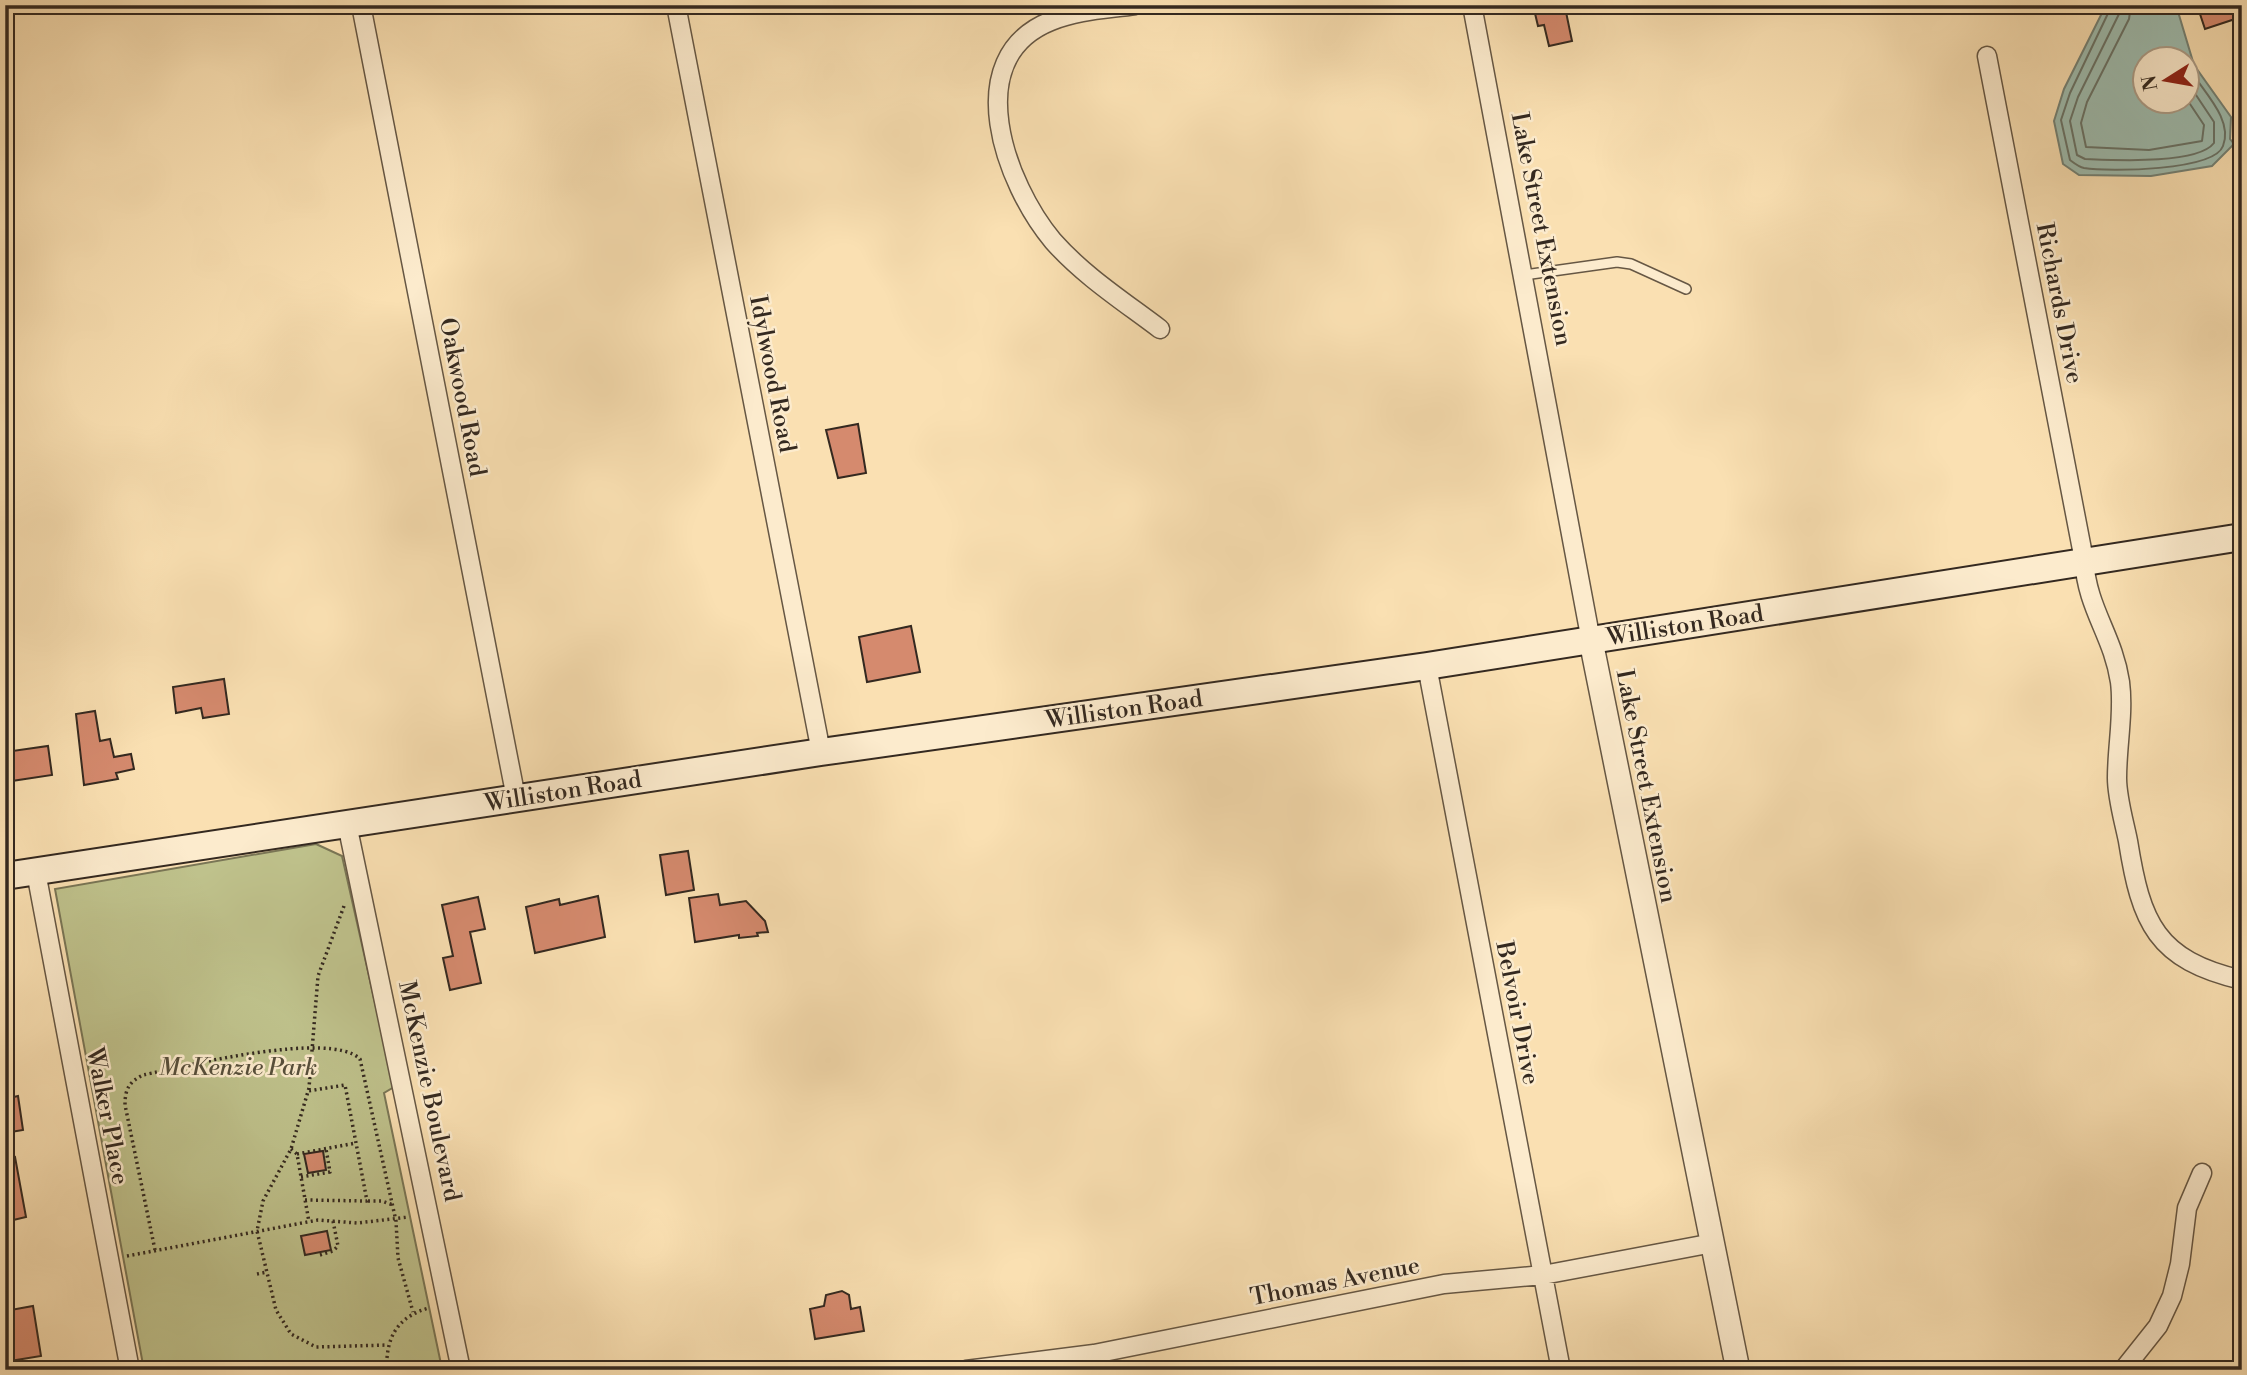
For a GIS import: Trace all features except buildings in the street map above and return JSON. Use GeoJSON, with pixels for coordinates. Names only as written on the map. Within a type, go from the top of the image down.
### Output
{"type":"FeatureCollection","features":[{"type":"Feature","properties":{"kind":"main road","name":"Williston Road"},"geometry":{"type":"LineString","coordinates":[[5,876],[821,752],[1427,666],[2242,537]]}},
{"type":"Feature","properties":{"kind":"street","name":"Oakwood Road"},"geometry":{"type":"LineString","coordinates":[[361,5],[516,798]]}},
{"type":"Feature","properties":{"kind":"street","name":"Idylwood Road"},"geometry":{"type":"LineString","coordinates":[[676,5],[821,752]]}},
{"type":"Feature","properties":{"kind":"street"},"geometry":{"type":"LineString","coordinates":[[1135,5],[1074,14],[1029,32],[1013,51],[1001,74],[997,110],[1009,164],[1028,204],[1052,239],[1082,271],[1160,329]]}},
{"type":"Feature","properties":{"kind":"street","name":"Lake Street Extension"},"geometry":{"type":"LineString","coordinates":[[1472,5],[1591,641],[1738,1370]]}},
{"type":"Feature","properties":{"kind":"street","name":"Richards Drive"},"geometry":{"type":"LineString","coordinates":[[1987,56],[2084,560],[2088,593],[2113,649],[2120,684],[2117,780],[2134,881],[2143,912],[2160,937],[2183,959],[2211,973],[2242,980]]}},
{"type":"Feature","properties":{"kind":"street","name":"Belvoir Drive"},"geometry":{"type":"LineString","coordinates":[[1427,666],[1561,1370]]}},
{"type":"Feature","properties":{"kind":"street","name":"McKenzie Boulevard"},"geometry":{"type":"LineString","coordinates":[[346,824],[430,1212],[461,1370]]}},
{"type":"Feature","properties":{"kind":"street","name":"Walker Place"},"geometry":{"type":"LineString","coordinates":[[36,872],[131,1370]]}},
{"type":"Feature","properties":{"kind":"street"},"geometry":{"type":"LineString","coordinates":[[2123,1370],[2158,1326],[2172,1296],[2180,1264],[2187,1208],[2202,1172]]}},
{"type":"Feature","properties":{"kind":"street","name":"Thomas Avenue"},"geometry":{"type":"LineString","coordinates":[[966,1370],[1094,1354],[1444,1284],[1542,1275],[1713,1243]]}},
{"type":"Feature","properties":{"kind":"lane"},"geometry":{"type":"LineString","coordinates":[[1524,275],[1617,262],[1632,264],[1686,289]]}},
{"type":"Feature","properties":{"kind":"path"},"geometry":{"type":"LineString","coordinates":[[347,898],[318,976],[308,1091],[291,1149],[263,1201],[257,1231],[276,1310],[290,1334],[316,1347],[388,1345]]}},
{"type":"Feature","properties":{"kind":"path"},"geometry":{"type":"LineString","coordinates":[[155,1251],[125,1105],[125,1092],[132,1081],[143,1075],[255,1053],[312,1047],[341,1048],[360,1059],[393,1205],[398,1258],[413,1312]]}},
{"type":"Feature","properties":{"kind":"path"},"geometry":{"type":"LineString","coordinates":[[308,1091],[345,1085],[367,1201]]}},
{"type":"Feature","properties":{"kind":"path"},"geometry":{"type":"LineString","coordinates":[[297,1154],[356,1143]]}},
{"type":"Feature","properties":{"kind":"path"},"geometry":{"type":"LineString","coordinates":[[291,1149],[297,1154],[309,1222]]}},
{"type":"Feature","properties":{"kind":"path"},"geometry":{"type":"LineString","coordinates":[[301,1177],[330,1172],[326,1149]]}},
{"type":"Feature","properties":{"kind":"path"},"geometry":{"type":"LineString","coordinates":[[305,1200],[382,1201],[393,1205]]}},
{"type":"Feature","properties":{"kind":"path"},"geometry":{"type":"LineString","coordinates":[[111,1259],[309,1222],[396,1221],[430,1212]]}},
{"type":"Feature","properties":{"kind":"path"},"geometry":{"type":"LineString","coordinates":[[320,1255],[334,1251],[338,1246],[333,1221]]}},
{"type":"Feature","properties":{"kind":"path"},"geometry":{"type":"LineString","coordinates":[[257,1274],[267,1272]]}},
{"type":"Feature","properties":{"kind":"path"},"geometry":{"type":"LineString","coordinates":[[387,1358],[388,1345],[396,1326],[413,1312],[448,1303]]}},
{"type":"Feature","properties":{"kind":"green space","name":"McKenzie Park"},"geometry":{"type":"Polygon","coordinates":[[[316,844],[342,856],[394,1087],[384,1093],[441,1364],[448,1370],[144,1370],[55,889],[316,844]]]}},
{"type":"Feature","properties":{"kind":"water"},"geometry":{"type":"Polygon","coordinates":[[[2106,5],[2176,5],[2188,46],[2132,46],[2132,116],[2202,116],[2202,76],[2231,117],[2230,139],[2234,144],[2212,166],[2151,176],[2079,175],[2063,164],[2054,121],[2064,89],[2106,5]]]}}]}
